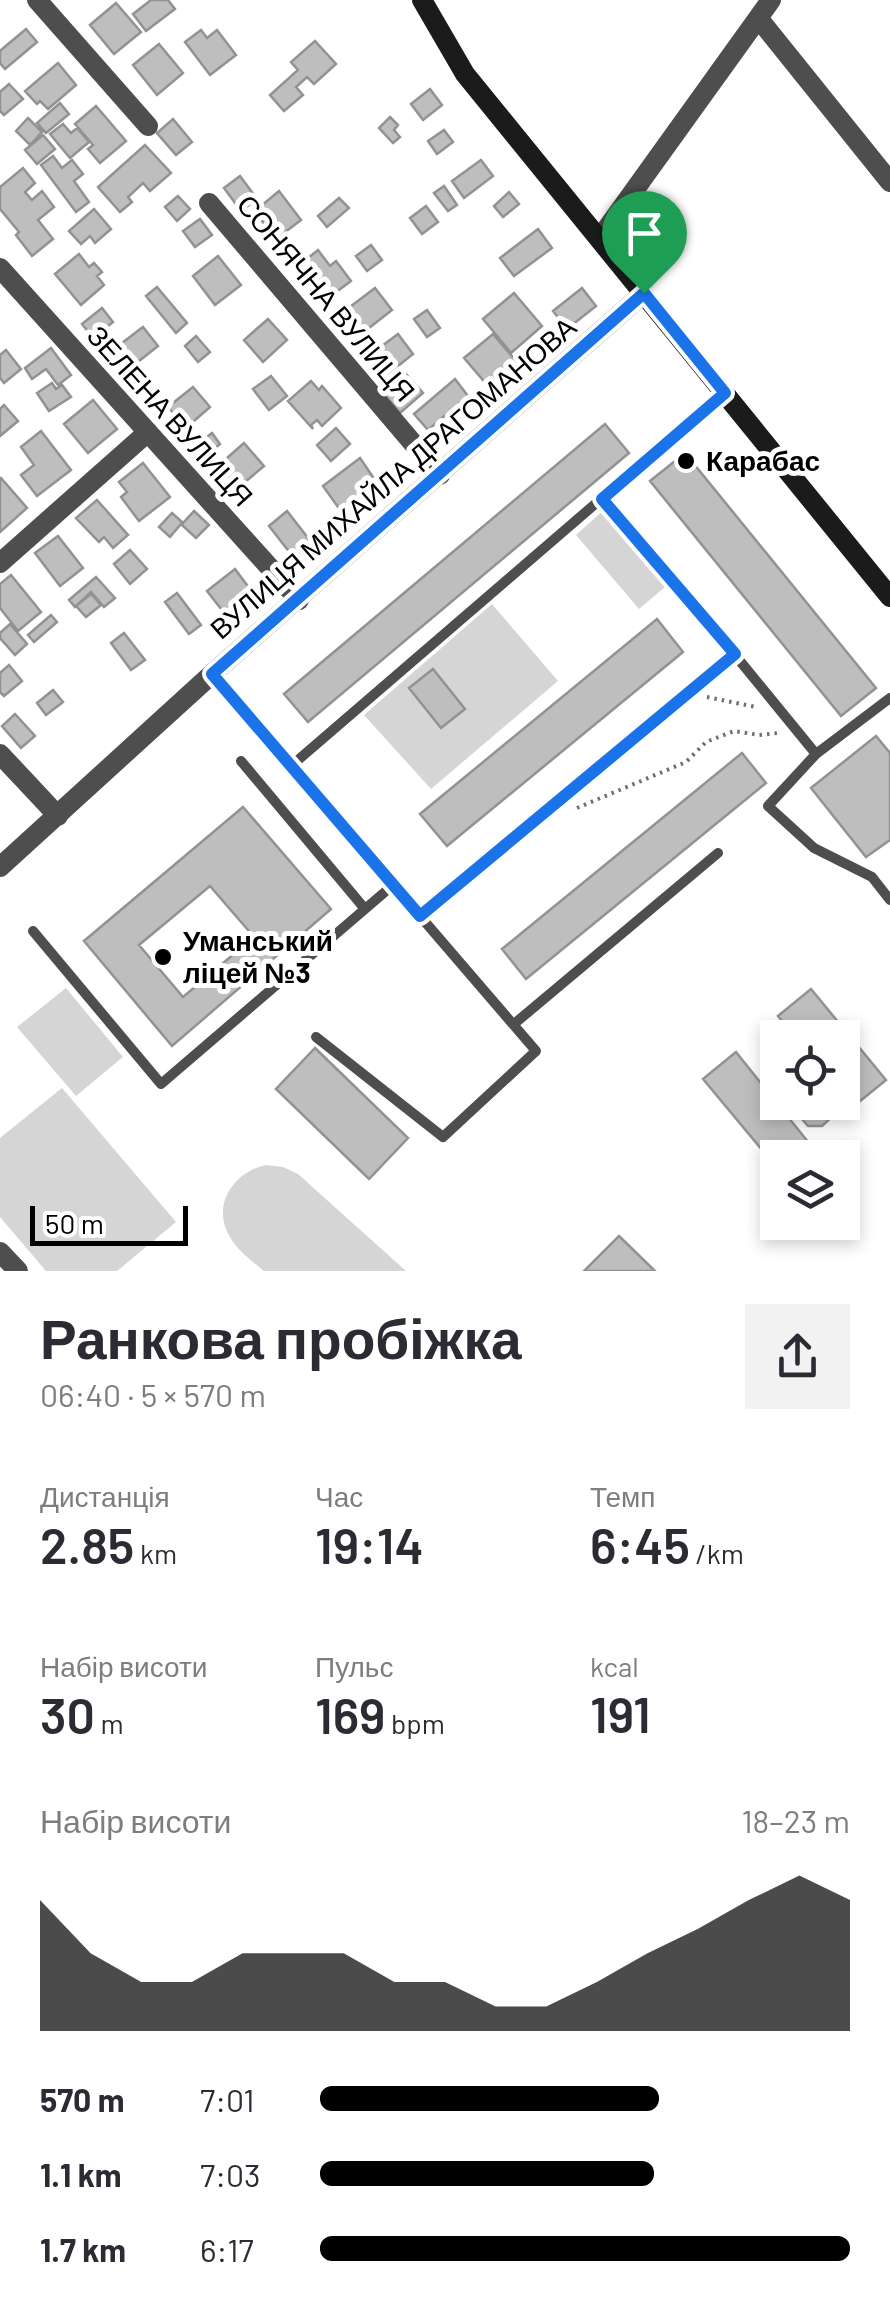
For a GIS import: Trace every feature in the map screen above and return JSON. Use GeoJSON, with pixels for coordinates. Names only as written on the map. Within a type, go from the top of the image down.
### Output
{"type":"FeatureCollection","features":[{"type":"Feature","properties":{"kind":"main road"},"geometry":{"type":"LineString","coordinates":[[422,0],[465,74],[890,597]]}},
{"type":"Feature","properties":{"kind":"street"},"geometry":{"type":"LineString","coordinates":[[37,0],[148,126]]}},
{"type":"Feature","properties":{"kind":"street"},"geometry":{"type":"LineString","coordinates":[[600,238],[764,6],[890,182]]}},
{"type":"Feature","properties":{"kind":"street","name":"СОНЯЧНА ВУЛИЦЯ"},"geometry":{"type":"LineString","coordinates":[[209,203],[440,474]]}},
{"type":"Feature","properties":{"kind":"street","name":"ЗЕЛЕНА ВУЛИЦЯ"},"geometry":{"type":"LineString","coordinates":[[0,268],[299,600]]}},
{"type":"Feature","properties":{"kind":"street","name":"ВУЛИЦЯ МИХАЙЛА ДРАГОМАНОВА"},"geometry":{"type":"LineString","coordinates":[[0,867],[212,674],[644,293]]}},
{"type":"Feature","properties":{"kind":"street"},"geometry":{"type":"LineString","coordinates":[[0,563],[148,432]]}},
{"type":"Feature","properties":{"kind":"street"},"geometry":{"type":"LineString","coordinates":[[0,754],[58,816]]}},
{"type":"Feature","properties":{"kind":"street"},"geometry":{"type":"LineString","coordinates":[[0,1252],[18,1271]]}},
{"type":"Feature","properties":{"kind":"lane"},"geometry":{"type":"LineString","coordinates":[[291,766],[725,393]]}},
{"type":"Feature","properties":{"kind":"lane"},"geometry":{"type":"LineString","coordinates":[[602,499],[816,754]]}},
{"type":"Feature","properties":{"kind":"lane"},"geometry":{"type":"LineString","coordinates":[[420,916],[735,654]]}},
{"type":"Feature","properties":{"kind":"lane"},"geometry":{"type":"LineString","coordinates":[[212,674],[536,1051],[443,1137],[316,1037]]}},
{"type":"Feature","properties":{"kind":"lane"},"geometry":{"type":"LineString","coordinates":[[890,698],[816,754],[768,806],[814,848],[872,877],[890,900]]}},
{"type":"Feature","properties":{"kind":"lane"},"geometry":{"type":"LineString","coordinates":[[242,761],[365,909]]}},
{"type":"Feature","properties":{"kind":"lane"},"geometry":{"type":"LineString","coordinates":[[514,1024],[718,853]]}},
{"type":"Feature","properties":{"kind":"lane"},"geometry":{"type":"LineString","coordinates":[[33,931],[161,1084],[393,885]]}},
{"type":"Feature","properties":{"kind":"path"},"geometry":{"type":"LineString","coordinates":[[707,697],[758,708],[788,720]]}},
{"type":"Feature","properties":{"kind":"path"},"geometry":{"type":"LineString","coordinates":[[573,810],[686,762],[706,742],[734,731],[759,735],[787,732],[804,739]]}},
{"type":"Feature","properties":{"kind":"shaded area"},"geometry":{"type":"Polygon","coordinates":[[[607,507],[671,582],[639,609],[576,535],[607,507]]]}},
{"type":"Feature","properties":{"kind":"shaded area"},"geometry":{"type":"Polygon","coordinates":[[[492,604],[558,681],[431,789],[364,715],[492,604]]]}},
{"type":"Feature","properties":{"kind":"shaded area"},"geometry":{"type":"Polygon","coordinates":[[[66,988],[123,1057],[76,1096],[17,1027],[66,988]]]}},
{"type":"Feature","properties":{"kind":"shaded area"},"geometry":{"type":"Polygon","coordinates":[[[62,1088],[176,1222],[117,1271],[46,1271],[0,1217],[0,1138],[62,1088]]]}},
{"type":"Feature","properties":{"kind":"shaded area"},"geometry":{"type":"Polygon","coordinates":[[[266,1165],[298,1174],[406,1271],[264,1271],[233,1242],[223,1214],[224,1202],[235,1183],[266,1165]]]}},
{"type":"Feature","properties":{"kind":"building"},"geometry":{"type":"Polygon","coordinates":[[[151,0],[168,0],[175,9],[146,31],[133,14],[151,0]]]}},
{"type":"Feature","properties":{"kind":"building"},"geometry":{"type":"Polygon","coordinates":[[[116,3],[141,32],[114,54],[90,25],[116,3]]]}},
{"type":"Feature","properties":{"kind":"building"},"geometry":{"type":"Polygon","coordinates":[[[26,29],[37,42],[5,69],[0,63],[0,51],[26,29]]]}},
{"type":"Feature","properties":{"kind":"building"},"geometry":{"type":"Polygon","coordinates":[[[201,30],[207,38],[217,30],[236,55],[210,75],[185,42],[201,30]]]}},
{"type":"Feature","properties":{"kind":"building"},"geometry":{"type":"Polygon","coordinates":[[[315,41],[336,64],[314,84],[307,77],[296,87],[303,95],[284,111],[270,95],[298,70],[291,62],[315,41]]]}},
{"type":"Feature","properties":{"kind":"building"},"geometry":{"type":"Polygon","coordinates":[[[159,44],[183,73],[157,95],[133,65],[159,44]]]}},
{"type":"Feature","properties":{"kind":"building"},"geometry":{"type":"Polygon","coordinates":[[[58,63],[76,85],[48,109],[25,91],[58,63]]]}},
{"type":"Feature","properties":{"kind":"building"},"geometry":{"type":"Polygon","coordinates":[[[9,84],[23,99],[4,115],[0,111],[0,92],[9,84]]]}},
{"type":"Feature","properties":{"kind":"building"},"geometry":{"type":"Polygon","coordinates":[[[430,89],[442,105],[423,120],[411,104],[430,89]]]}},
{"type":"Feature","properties":{"kind":"building"},"geometry":{"type":"Polygon","coordinates":[[[60,103],[69,114],[46,133],[37,123],[60,103]]]}},
{"type":"Feature","properties":{"kind":"building"},"geometry":{"type":"Polygon","coordinates":[[[96,106],[126,141],[100,163],[88,149],[93,145],[75,124],[96,106]]]}},
{"type":"Feature","properties":{"kind":"building"},"geometry":{"type":"Polygon","coordinates":[[[390,117],[398,125],[394,130],[400,137],[393,143],[379,128],[390,117]]]}},
{"type":"Feature","properties":{"kind":"building"},"geometry":{"type":"Polygon","coordinates":[[[28,118],[42,132],[30,145],[16,131],[28,118]]]}},
{"type":"Feature","properties":{"kind":"building"},"geometry":{"type":"Polygon","coordinates":[[[173,119],[192,142],[176,155],[157,133],[173,119]]]}},
{"type":"Feature","properties":{"kind":"building"},"geometry":{"type":"Polygon","coordinates":[[[63,124],[71,133],[77,128],[89,142],[70,158],[50,134],[63,124]]]}},
{"type":"Feature","properties":{"kind":"building"},"geometry":{"type":"Polygon","coordinates":[[[444,130],[453,142],[437,154],[428,141],[444,130]]]}},
{"type":"Feature","properties":{"kind":"building"},"geometry":{"type":"Polygon","coordinates":[[[43,135],[55,149],[37,164],[25,150],[43,135]]]}},
{"type":"Feature","properties":{"kind":"building"},"geometry":{"type":"Polygon","coordinates":[[[145,145],[171,173],[150,191],[143,183],[128,197],[132,202],[120,212],[98,187],[145,145]]]}},
{"type":"Feature","properties":{"kind":"building"},"geometry":{"type":"Polygon","coordinates":[[[53,156],[62,168],[72,160],[83,174],[74,181],[89,202],[76,212],[41,165],[53,156]]]}},
{"type":"Feature","properties":{"kind":"building"},"geometry":{"type":"Polygon","coordinates":[[[481,160],[493,176],[464,198],[452,181],[481,160]]]}},
{"type":"Feature","properties":{"kind":"building"},"geometry":{"type":"Polygon","coordinates":[[[23,168],[35,183],[25,192],[32,200],[42,191],[54,207],[38,220],[53,239],[32,256],[0,209],[0,187],[23,168]]]}},
{"type":"Feature","properties":{"kind":"building"},"geometry":{"type":"Polygon","coordinates":[[[240,176],[257,199],[241,211],[224,188],[240,176]]]}},
{"type":"Feature","properties":{"kind":"building"},"geometry":{"type":"Polygon","coordinates":[[[444,186],[457,205],[448,211],[434,193],[444,186]]]}},
{"type":"Feature","properties":{"kind":"building"},"geometry":{"type":"Polygon","coordinates":[[[279,191],[301,220],[276,239],[259,217],[266,213],[261,206],[279,191]]]}},
{"type":"Feature","properties":{"kind":"building"},"geometry":{"type":"Polygon","coordinates":[[[509,192],[519,204],[503,217],[494,206],[509,192]]]}},
{"type":"Feature","properties":{"kind":"building"},"geometry":{"type":"Polygon","coordinates":[[[178,196],[190,209],[177,221],[165,207],[178,196]]]}},
{"type":"Feature","properties":{"kind":"building"},"geometry":{"type":"Polygon","coordinates":[[[339,198],[349,208],[327,227],[318,216],[339,198]]]}},
{"type":"Feature","properties":{"kind":"building"},"geometry":{"type":"Polygon","coordinates":[[[426,206],[438,222],[422,234],[410,218],[426,206]]]}},
{"type":"Feature","properties":{"kind":"building"},"geometry":{"type":"Polygon","coordinates":[[[94,209],[111,229],[95,243],[90,236],[81,244],[69,231],[94,209]]]}},
{"type":"Feature","properties":{"kind":"building"},"geometry":{"type":"Polygon","coordinates":[[[200,219],[212,235],[195,247],[183,231],[200,219]]]}},
{"type":"Feature","properties":{"kind":"building"},"geometry":{"type":"Polygon","coordinates":[[[538,229],[552,248],[514,276],[500,258],[538,229]]]}},
{"type":"Feature","properties":{"kind":"building"},"geometry":{"type":"Polygon","coordinates":[[[371,245],[382,260],[367,271],[356,256],[371,245]]]}},
{"type":"Feature","properties":{"kind":"building"},"geometry":{"type":"Polygon","coordinates":[[[318,250],[330,266],[336,261],[351,281],[323,302],[297,267],[318,250]]]}},
{"type":"Feature","properties":{"kind":"building"},"geometry":{"type":"Polygon","coordinates":[[[79,254],[89,267],[94,263],[102,272],[97,276],[104,285],[81,305],[55,274],[79,254]]]}},
{"type":"Feature","properties":{"kind":"building"},"geometry":{"type":"Polygon","coordinates":[[[218,256],[241,285],[215,305],[193,276],[218,256]]]}},
{"type":"Feature","properties":{"kind":"building"},"geometry":{"type":"Polygon","coordinates":[[[157,287],[187,323],[176,333],[146,296],[157,287]]]}},
{"type":"Feature","properties":{"kind":"building"},"geometry":{"type":"Polygon","coordinates":[[[375,288],[392,310],[355,339],[338,316],[375,288]]]}},
{"type":"Feature","properties":{"kind":"building"},"geometry":{"type":"Polygon","coordinates":[[[582,288],[596,306],[567,329],[553,311],[582,288]]]}},
{"type":"Feature","properties":{"kind":"building"},"geometry":{"type":"Polygon","coordinates":[[[514,293],[542,326],[511,353],[483,319],[514,293]]]}},
{"type":"Feature","properties":{"kind":"building"},"geometry":{"type":"Polygon","coordinates":[[[102,308],[113,322],[93,338],[82,324],[102,308]]]}},
{"type":"Feature","properties":{"kind":"building"},"geometry":{"type":"Polygon","coordinates":[[[427,310],[440,328],[427,337],[414,319],[427,310]]]}},
{"type":"Feature","properties":{"kind":"building"},"geometry":{"type":"Polygon","coordinates":[[[268,319],[287,340],[263,362],[244,340],[268,319]]]}},
{"type":"Feature","properties":{"kind":"building"},"geometry":{"type":"Polygon","coordinates":[[[143,327],[158,346],[134,365],[118,346],[143,327]]]}},
{"type":"Feature","properties":{"kind":"building"},"geometry":{"type":"Polygon","coordinates":[[[398,334],[413,354],[383,378],[367,357],[398,334]]]}},
{"type":"Feature","properties":{"kind":"building"},"geometry":{"type":"Polygon","coordinates":[[[493,334],[517,362],[488,386],[464,358],[493,334]]]}},
{"type":"Feature","properties":{"kind":"building"},"geometry":{"type":"Polygon","coordinates":[[[196,336],[210,352],[198,362],[185,346],[196,336]]]}},
{"type":"Feature","properties":{"kind":"building"},"geometry":{"type":"Polygon","coordinates":[[[51,348],[71,375],[58,385],[46,369],[32,379],[25,368],[51,348]]]}},
{"type":"Feature","properties":{"kind":"building"},"geometry":{"type":"Polygon","coordinates":[[[6,350],[21,369],[4,383],[0,378],[0,355],[6,350]]]}},
{"type":"Feature","properties":{"kind":"building"},"geometry":{"type":"Polygon","coordinates":[[[406,374],[423,393],[400,413],[384,394],[406,374]]]}},
{"type":"Feature","properties":{"kind":"building"},"geometry":{"type":"Polygon","coordinates":[[[271,376],[287,396],[269,410],[253,389],[271,376]]]}},
{"type":"Feature","properties":{"kind":"building"},"geometry":{"type":"Polygon","coordinates":[[[455,379],[468,396],[428,430],[414,414],[455,379]]]}},
{"type":"Feature","properties":{"kind":"building"},"geometry":{"type":"Polygon","coordinates":[[[311,381],[319,390],[322,386],[341,408],[322,426],[317,420],[311,425],[313,429],[288,401],[311,381]]]}},
{"type":"Feature","properties":{"kind":"building"},"geometry":{"type":"Polygon","coordinates":[[[52,383],[56,389],[62,385],[71,397],[49,411],[37,393],[52,383]]]}},
{"type":"Feature","properties":{"kind":"building"},"geometry":{"type":"Polygon","coordinates":[[[193,387],[210,407],[186,428],[168,407],[193,387]]]}},
{"type":"Feature","properties":{"kind":"building"},"geometry":{"type":"Polygon","coordinates":[[[93,400],[117,429],[88,453],[64,424],[93,400]]]}},
{"type":"Feature","properties":{"kind":"building"},"geometry":{"type":"Polygon","coordinates":[[[4,405],[18,421],[0,436],[0,409],[4,405]]]}},
{"type":"Feature","properties":{"kind":"building"},"geometry":{"type":"Polygon","coordinates":[[[605,424],[629,453],[308,722],[284,694],[605,424]]]}},
{"type":"Feature","properties":{"kind":"building"},"geometry":{"type":"Polygon","coordinates":[[[336,428],[350,444],[331,461],[317,445],[336,428]]]}},
{"type":"Feature","properties":{"kind":"building"},"geometry":{"type":"Polygon","coordinates":[[[41,431],[71,470],[37,496],[21,475],[34,465],[21,447],[41,431]]]}},
{"type":"Feature","properties":{"kind":"building"},"geometry":{"type":"Polygon","coordinates":[[[212,433],[220,444],[205,456],[196,445],[212,433]]]}},
{"type":"Feature","properties":{"kind":"building"},"geometry":{"type":"Polygon","coordinates":[[[244,443],[264,466],[238,488],[219,465],[244,443]]]}},
{"type":"Feature","properties":{"kind":"building"},"geometry":{"type":"Polygon","coordinates":[[[685,453],[876,688],[841,716],[650,481],[685,453]]]}},
{"type":"Feature","properties":{"kind":"building"},"geometry":{"type":"Polygon","coordinates":[[[360,458],[379,486],[360,500],[366,508],[348,521],[323,486],[360,458]]]}},
{"type":"Feature","properties":{"kind":"building"},"geometry":{"type":"Polygon","coordinates":[[[143,463],[170,497],[139,521],[121,497],[127,492],[119,482],[143,463]]]}},
{"type":"Feature","properties":{"kind":"building"},"geometry":{"type":"Polygon","coordinates":[[[0,479],[27,508],[0,532],[0,479]]]}},
{"type":"Feature","properties":{"kind":"building"},"geometry":{"type":"Polygon","coordinates":[[[97,500],[128,535],[113,548],[104,537],[99,542],[76,518],[97,500]]]}},
{"type":"Feature","properties":{"kind":"building"},"geometry":{"type":"Polygon","coordinates":[[[194,511],[209,525],[196,538],[181,524],[170,537],[159,527],[172,513],[183,523],[194,511]]]}},
{"type":"Feature","properties":{"kind":"building"},"geometry":{"type":"Polygon","coordinates":[[[287,511],[312,543],[294,558],[269,526],[287,511]]]}},
{"type":"Feature","properties":{"kind":"building"},"geometry":{"type":"Polygon","coordinates":[[[58,536],[83,568],[60,586],[35,553],[58,536]]]}},
{"type":"Feature","properties":{"kind":"building"},"geometry":{"type":"Polygon","coordinates":[[[130,550],[147,569],[130,584],[114,564],[130,550]]]}},
{"type":"Feature","properties":{"kind":"building"},"geometry":{"type":"Polygon","coordinates":[[[235,569],[253,593],[225,614],[207,591],[235,569]]]}},
{"type":"Feature","properties":{"kind":"building"},"geometry":{"type":"Polygon","coordinates":[[[11,575],[41,612],[18,631],[0,608],[0,584],[11,575]]]}},
{"type":"Feature","properties":{"kind":"building"},"geometry":{"type":"Polygon","coordinates":[[[96,577],[115,598],[104,607],[91,592],[75,607],[69,600],[96,577]]]}},
{"type":"Feature","properties":{"kind":"building"},"geometry":{"type":"Polygon","coordinates":[[[177,593],[201,625],[189,634],[165,602],[177,593]]]}},
{"type":"Feature","properties":{"kind":"building"},"geometry":{"type":"Polygon","coordinates":[[[91,594],[101,605],[86,617],[76,606],[91,594]]]}},
{"type":"Feature","properties":{"kind":"building"},"geometry":{"type":"Polygon","coordinates":[[[51,615],[57,622],[34,642],[28,635],[51,615]]]}},
{"type":"Feature","properties":{"kind":"building"},"geometry":{"type":"Polygon","coordinates":[[[657,619],[683,652],[447,846],[420,814],[657,619]]]}},
{"type":"Feature","properties":{"kind":"building"},"geometry":{"type":"Polygon","coordinates":[[[10,624],[27,644],[15,655],[0,638],[10,624]]]}},
{"type":"Feature","properties":{"kind":"building"},"geometry":{"type":"Polygon","coordinates":[[[124,633],[145,660],[131,670],[111,643],[124,633]]]}},
{"type":"Feature","properties":{"kind":"building"},"geometry":{"type":"Polygon","coordinates":[[[9,665],[22,681],[4,696],[0,692],[0,673],[9,665]]]}},
{"type":"Feature","properties":{"kind":"building"},"geometry":{"type":"Polygon","coordinates":[[[433,669],[465,709],[441,728],[409,688],[433,669]]]}},
{"type":"Feature","properties":{"kind":"building"},"geometry":{"type":"Polygon","coordinates":[[[53,690],[63,702],[46,715],[37,703],[53,690]]]}},
{"type":"Feature","properties":{"kind":"building"},"geometry":{"type":"Polygon","coordinates":[[[15,714],[35,736],[21,748],[2,726],[15,714]]]}},
{"type":"Feature","properties":{"kind":"building"},"geometry":{"type":"Polygon","coordinates":[[[876,736],[890,753],[890,840],[866,857],[811,788],[876,736]]]}},
{"type":"Feature","properties":{"kind":"building"},"geometry":{"type":"Polygon","coordinates":[[[742,753],[766,783],[526,979],[502,949],[742,753]]]}},
{"type":"Feature","properties":{"kind":"building"},"geometry":{"type":"Polygon","coordinates":[[[243,807],[331,909],[172,1046],[84,941],[243,807]],[[210,886],[139,945],[183,997],[254,937],[210,886]]]}},
{"type":"Feature","properties":{"kind":"building"},"geometry":{"type":"Polygon","coordinates":[[[811,989],[837,1020],[781,1020],[778,1016],[811,989]]]}},
{"type":"Feature","properties":{"kind":"building"},"geometry":{"type":"Polygon","coordinates":[[[315,1048],[408,1138],[369,1179],[276,1089],[315,1048]]]}},
{"type":"Feature","properties":{"kind":"building"},"geometry":{"type":"Polygon","coordinates":[[[860,1048],[886,1080],[860,1101],[860,1048]]]}},
{"type":"Feature","properties":{"kind":"building"},"geometry":{"type":"Polygon","coordinates":[[[736,1052],[760,1082],[760,1120],[790,1120],[807,1140],[760,1140],[760,1147],[703,1079],[736,1052]]]}},
{"type":"Feature","properties":{"kind":"building"},"geometry":{"type":"Polygon","coordinates":[[[803,1120],[828,1120],[822,1126],[808,1126],[803,1120]]]}},
{"type":"Feature","properties":{"kind":"building"},"geometry":{"type":"Polygon","coordinates":[[[619,1236],[655,1271],[584,1271],[619,1236]]]}},
{"type":"Feature","properties":{"kind":"place","name":"Карабас"},"geometry":{"type":"Point","coordinates":[686,461]}},
{"type":"Feature","properties":{"kind":"place","name":"Уманський ліцей №3"},"geometry":{"type":"Point","coordinates":[163,957]}},
{"type":"Feature","properties":{"kind":"route"},"geometry":{"type":"LineString","coordinates":[[644,293],[725,393],[602,499],[735,654],[420,916],[212,674],[644,293]]}}]}
